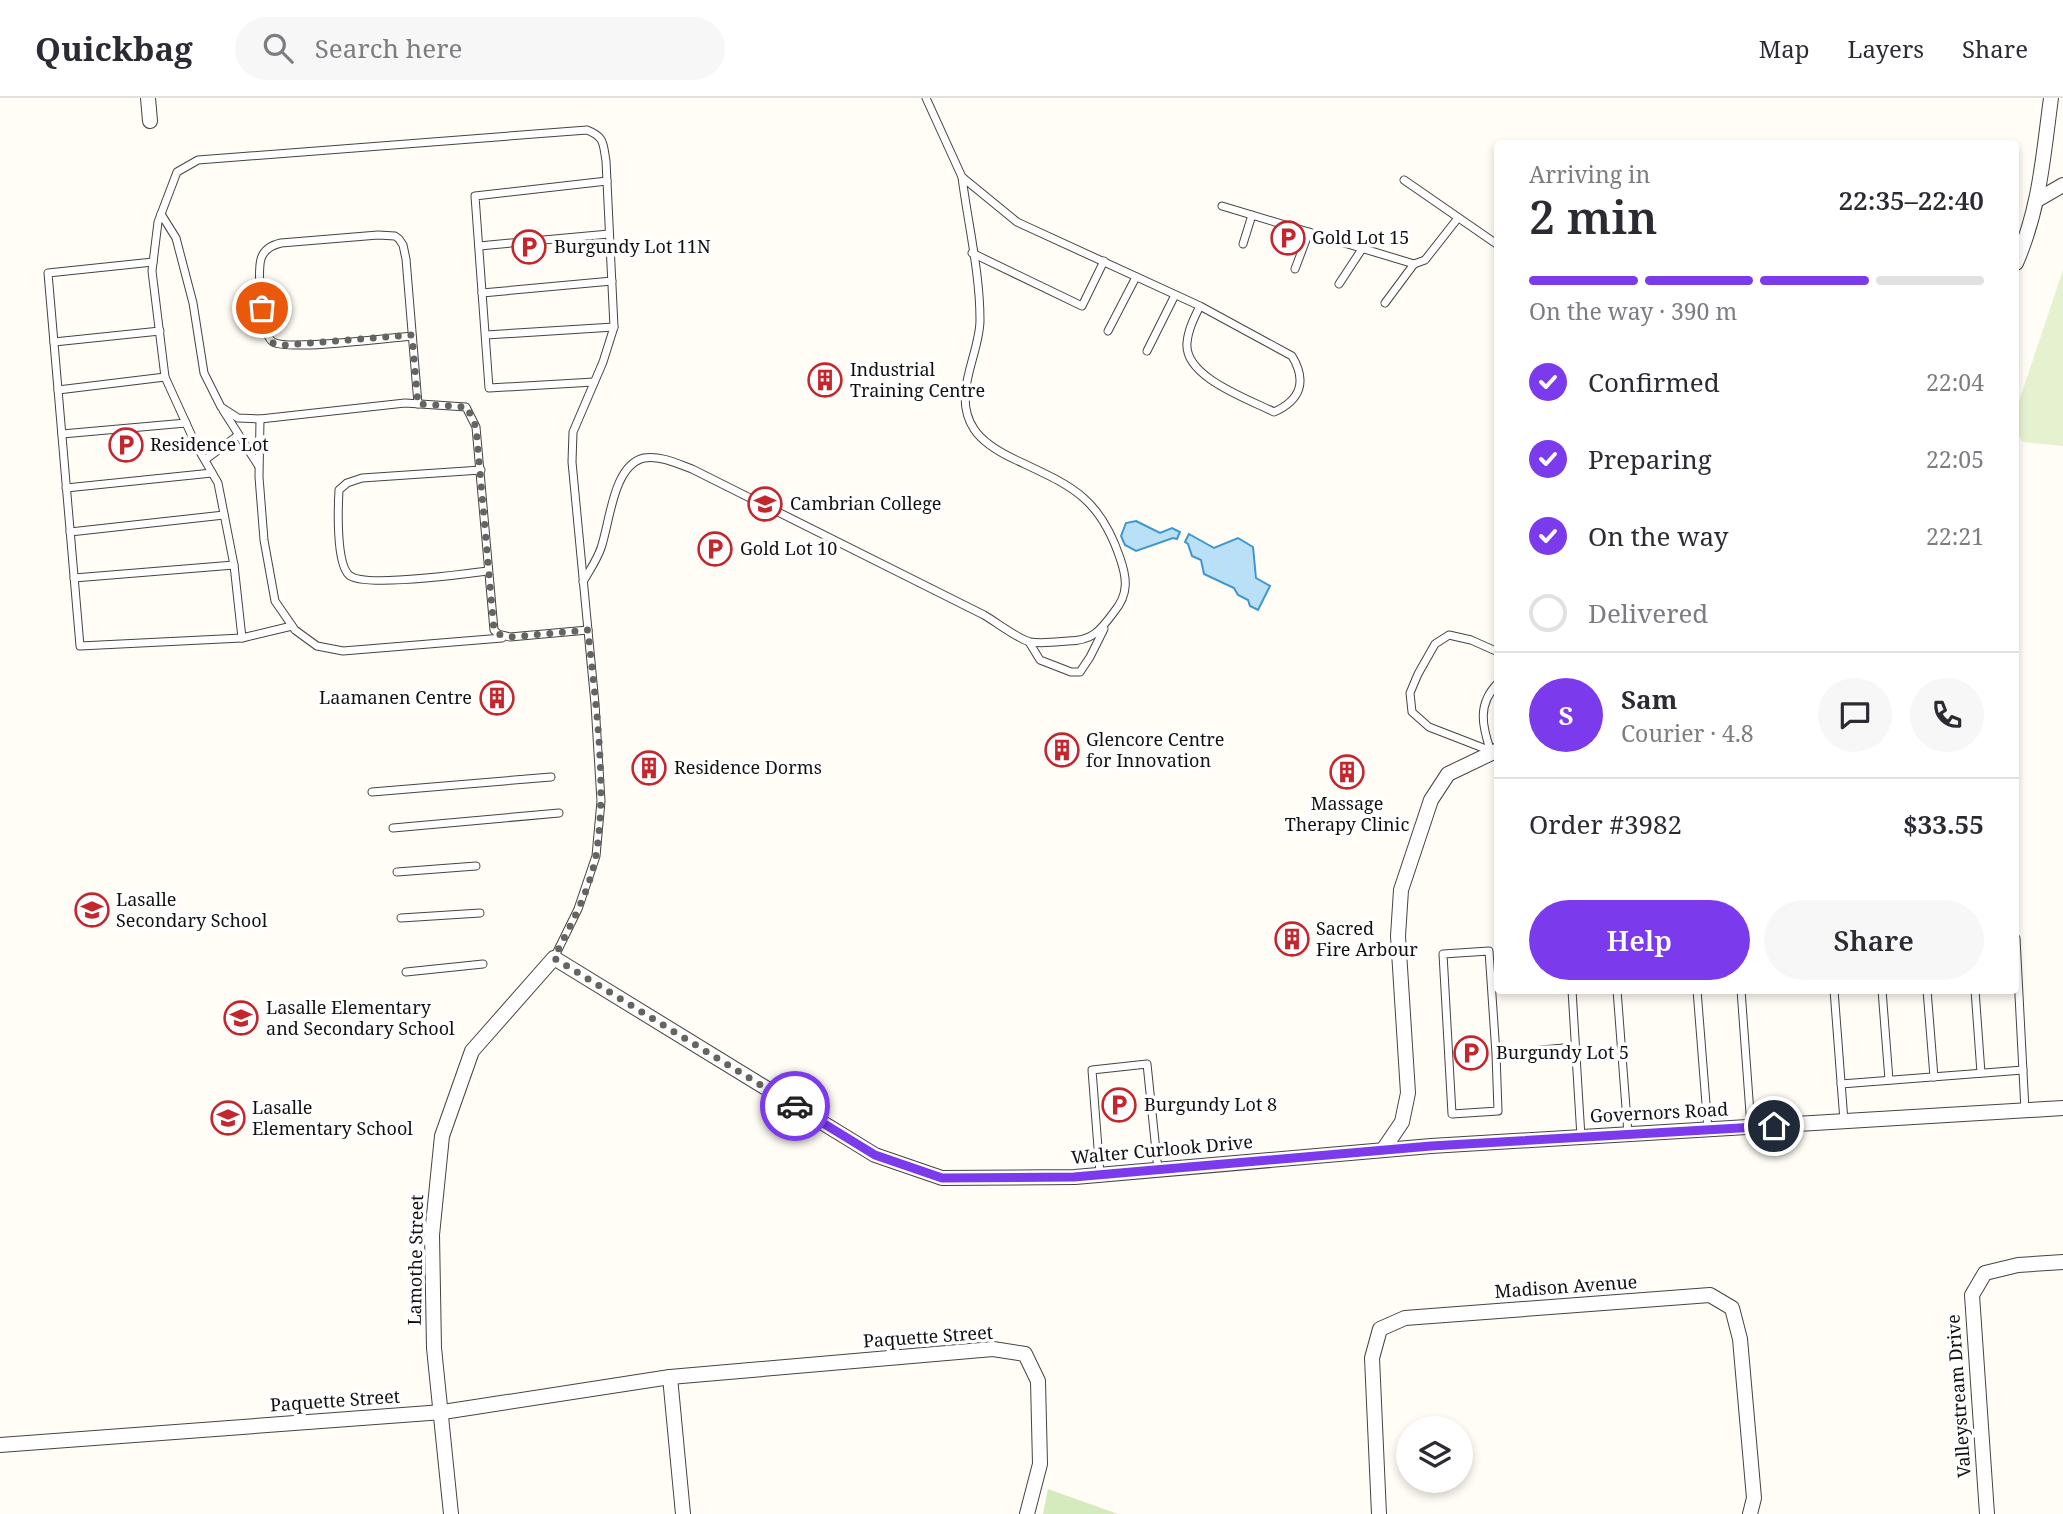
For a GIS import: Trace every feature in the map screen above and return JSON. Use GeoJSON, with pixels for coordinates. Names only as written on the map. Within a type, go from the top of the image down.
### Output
{"type":"FeatureCollection","features":[{"type":"Feature","properties":{"kind":"street"},"geometry":{"type":"LineString","coordinates":[[148,98],[150,121]]}},
{"type":"Feature","properties":{"kind":"street"},"geometry":{"type":"LineString","coordinates":[[2019,256],[2029,232],[2037,200],[2051,98]]}},
{"type":"Feature","properties":{"kind":"street"},"geometry":{"type":"LineString","coordinates":[[2037,200],[2063,185]]}},
{"type":"Feature","properties":{"kind":"street"},"geometry":{"type":"LineString","coordinates":[[1383,1150],[1402,1122],[1408,1093],[1398,936],[1401,890],[1431,800],[1448,775],[1494,752]]}},
{"type":"Feature","properties":{"kind":"street","name":"Walter Curlook Drive"},"geometry":{"type":"LineString","coordinates":[[554,958],[875,1155],[942,1178],[1074,1177],[1383,1150]]}},
{"type":"Feature","properties":{"kind":"street","name":"Lamothe Street"},"geometry":{"type":"LineString","coordinates":[[451,1514],[443,1412],[434,1348],[432,1235],[442,1136],[472,1051],[554,958]]}},
{"type":"Feature","properties":{"kind":"street","name":"Governors Road"},"geometry":{"type":"LineString","coordinates":[[1383,1150],[2063,1108]]}},
{"type":"Feature","properties":{"kind":"street","name":"Valleystream Drive"},"geometry":{"type":"LineString","coordinates":[[1987,1514],[1972,1295],[1985,1273],[2018,1265],[2063,1262]]}},
{"type":"Feature","properties":{"kind":"street","name":"Madison Avenue"},"geometry":{"type":"LineString","coordinates":[[1379,1514],[1372,1358],[1380,1329],[1405,1318],[1710,1295],[1732,1308],[1740,1339],[1754,1498],[1750,1514]]}},
{"type":"Feature","properties":{"kind":"street","name":"Paquette Street"},"geometry":{"type":"LineString","coordinates":[[0,1445],[443,1412],[670,1377],[993,1349],[1025,1354],[1038,1381],[1040,1464],[1027,1514]]}},
{"type":"Feature","properties":{"kind":"street"},"geometry":{"type":"LineString","coordinates":[[670,1377],[683,1514]]}},
{"type":"Feature","properties":{"kind":"lane"},"geometry":{"type":"LineString","coordinates":[[926,98],[961,177],[972,253],[980,320],[977,350],[968,371],[965,391],[973,428],[997,451],[1079,492],[1098,512],[1117,548],[1125,574],[1126,587],[1121,604],[1100,631],[1083,641],[1029,642]]}},
{"type":"Feature","properties":{"kind":"lane"},"geometry":{"type":"LineString","coordinates":[[242,638],[234,565],[218,483],[165,377],[153,262],[158,222],[177,172],[198,160],[587,130],[597,134],[602,139],[607,181],[614,327],[573,432],[572,462],[595,704],[601,801],[596,856],[579,909],[554,958]]}},
{"type":"Feature","properties":{"kind":"lane"},"geometry":{"type":"LineString","coordinates":[[961,177],[1017,222],[1200,306],[1292,356],[1300,370],[1301,382],[1295,398],[1274,412],[1202,375],[1191,361],[1186,346],[1190,328],[1200,306]]}},
{"type":"Feature","properties":{"kind":"lane"},"geometry":{"type":"LineString","coordinates":[[1404,180],[1494,242]]}},
{"type":"Feature","properties":{"kind":"lane"},"geometry":{"type":"LineString","coordinates":[[594,382],[489,388],[475,196],[607,181]]}},
{"type":"Feature","properties":{"kind":"lane"},"geometry":{"type":"LineString","coordinates":[[1223,206],[1414,264]]}},
{"type":"Feature","properties":{"kind":"lane"},"geometry":{"type":"LineString","coordinates":[[161,214],[176,238],[193,303],[204,373],[237,436],[259,467]]}},
{"type":"Feature","properties":{"kind":"lane"},"geometry":{"type":"LineString","coordinates":[[1243,244],[1252,215]]}},
{"type":"Feature","properties":{"kind":"lane"},"geometry":{"type":"LineString","coordinates":[[1385,303],[1414,264],[1425,260],[1458,218]]}},
{"type":"Feature","properties":{"kind":"lane"},"geometry":{"type":"LineString","coordinates":[[1295,269],[1309,232]]}},
{"type":"Feature","properties":{"kind":"lane"},"geometry":{"type":"LineString","coordinates":[[479,246],[609,234]]}},
{"type":"Feature","properties":{"kind":"lane"},"geometry":{"type":"LineString","coordinates":[[412,335],[331,343],[274,344],[268,338],[264,325],[260,290],[261,259],[272,245],[281,243],[395,236],[403,245],[404,252],[412,335],[418,404]]}},
{"type":"Feature","properties":{"kind":"lane"},"geometry":{"type":"LineString","coordinates":[[1339,284],[1362,248]]}},
{"type":"Feature","properties":{"kind":"lane"},"geometry":{"type":"LineString","coordinates":[[972,253],[1082,306],[1104,261]]}},
{"type":"Feature","properties":{"kind":"lane"},"geometry":{"type":"LineString","coordinates":[[153,262],[48,273],[80,646],[242,638],[292,625]]}},
{"type":"Feature","properties":{"kind":"lane"},"geometry":{"type":"LineString","coordinates":[[1108,331],[1136,277]]}},
{"type":"Feature","properties":{"kind":"lane"},"geometry":{"type":"LineString","coordinates":[[482,293],[612,281]]}},
{"type":"Feature","properties":{"kind":"lane"},"geometry":{"type":"LineString","coordinates":[[1147,351],[1175,295]]}},
{"type":"Feature","properties":{"kind":"lane"},"geometry":{"type":"LineString","coordinates":[[486,335],[614,327]]}},
{"type":"Feature","properties":{"kind":"lane"},"geometry":{"type":"LineString","coordinates":[[54,342],[160,331]]}},
{"type":"Feature","properties":{"kind":"lane"},"geometry":{"type":"LineString","coordinates":[[58,390],[165,377]]}},
{"type":"Feature","properties":{"kind":"lane"},"geometry":{"type":"LineString","coordinates":[[221,407],[238,418],[260,419],[418,404],[467,407],[476,427],[494,630],[510,637]]}},
{"type":"Feature","properties":{"kind":"lane"},"geometry":{"type":"LineString","coordinates":[[260,419],[259,467],[264,540],[275,601],[295,630],[317,646],[343,650],[588,630]]}},
{"type":"Feature","properties":{"kind":"lane"},"geometry":{"type":"LineString","coordinates":[[62,434],[186,423]]}},
{"type":"Feature","properties":{"kind":"lane"},"geometry":{"type":"LineString","coordinates":[[205,460],[237,436]]}},
{"type":"Feature","properties":{"kind":"lane"},"geometry":{"type":"LineString","coordinates":[[583,582],[601,550],[618,483],[627,469],[637,461],[657,458],[692,469],[984,615],[1029,642],[1040,660],[1071,672],[1080,672],[1107,622]]}},
{"type":"Feature","properties":{"kind":"lane"},"geometry":{"type":"LineString","coordinates":[[481,470],[362,478],[347,483],[339,490],[340,541],[344,567],[350,576],[360,581],[416,579],[488,571]]}},
{"type":"Feature","properties":{"kind":"lane"},"geometry":{"type":"LineString","coordinates":[[66,488],[212,473]]}},
{"type":"Feature","properties":{"kind":"lane"},"geometry":{"type":"LineString","coordinates":[[70,532],[224,515]]}},
{"type":"Feature","properties":{"kind":"lane"},"geometry":{"type":"LineString","coordinates":[[74,578],[234,565]]}},
{"type":"Feature","properties":{"kind":"lane"},"geometry":{"type":"LineString","coordinates":[[1494,650],[1471,640],[1448,635],[1435,644],[1410,693],[1412,712],[1429,727],[1494,751]]}},
{"type":"Feature","properties":{"kind":"lane"},"geometry":{"type":"LineString","coordinates":[[1494,689],[1484,703],[1482,720],[1494,749]]}},
{"type":"Feature","properties":{"kind":"lane"},"geometry":{"type":"LineString","coordinates":[[372,792],[551,777]]}},
{"type":"Feature","properties":{"kind":"lane"},"geometry":{"type":"LineString","coordinates":[[393,828],[559,813]]}},
{"type":"Feature","properties":{"kind":"lane"},"geometry":{"type":"LineString","coordinates":[[397,872],[476,866]]}},
{"type":"Feature","properties":{"kind":"lane"},"geometry":{"type":"LineString","coordinates":[[401,918],[480,913]]}},
{"type":"Feature","properties":{"kind":"lane"},"geometry":{"type":"LineString","coordinates":[[1489,951],[1496,1054],[1498,1111],[1452,1114],[1443,954],[1489,951]]}},
{"type":"Feature","properties":{"kind":"lane"},"geometry":{"type":"LineString","coordinates":[[406,972],[483,964]]}},
{"type":"Feature","properties":{"kind":"lane"},"geometry":{"type":"LineString","coordinates":[[1572,994],[1581,1137]]}},
{"type":"Feature","properties":{"kind":"lane"},"geometry":{"type":"LineString","coordinates":[[1617,994],[1628,1134]]}},
{"type":"Feature","properties":{"kind":"lane"},"geometry":{"type":"LineString","coordinates":[[1697,994],[1708,1130]]}},
{"type":"Feature","properties":{"kind":"lane"},"geometry":{"type":"LineString","coordinates":[[1741,994],[1751,1127]]}},
{"type":"Feature","properties":{"kind":"lane"},"geometry":{"type":"LineString","coordinates":[[1834,994],[1844,1121]]}},
{"type":"Feature","properties":{"kind":"lane"},"geometry":{"type":"LineString","coordinates":[[1882,994],[1889,1080]]}},
{"type":"Feature","properties":{"kind":"lane"},"geometry":{"type":"LineString","coordinates":[[1927,994],[1934,1077]]}},
{"type":"Feature","properties":{"kind":"lane"},"geometry":{"type":"LineString","coordinates":[[1975,994],[1981,1073]]}},
{"type":"Feature","properties":{"kind":"lane"},"geometry":{"type":"LineString","coordinates":[[2019,994],[2025,1110]]}},
{"type":"Feature","properties":{"kind":"lane"},"geometry":{"type":"LineString","coordinates":[[1496,1054],[1576,1047]]}},
{"type":"Feature","properties":{"kind":"lane"},"geometry":{"type":"LineString","coordinates":[[1100,1175],[1093,1070],[1147,1064],[1158,1170]]}},
{"type":"Feature","properties":{"kind":"lane"},"geometry":{"type":"LineString","coordinates":[[1841,1084],[2023,1070]]}},
{"type":"Feature","properties":{"kind":"green space"},"geometry":{"type":"Polygon","coordinates":[[[2063,270],[2063,446],[2023,442],[2019,436],[2019,401],[2063,270]]]}},
{"type":"Feature","properties":{"kind":"green space"},"geometry":{"type":"Polygon","coordinates":[[[1048,1489],[1118,1514],[1043,1514],[1048,1489]]]}},
{"type":"Feature","properties":{"kind":"water"},"geometry":{"type":"Polygon","coordinates":[[[1136,521],[1160,533],[1172,528],[1180,532],[1177,539],[1136,551],[1125,545],[1121,536],[1126,523],[1136,521]]]}},
{"type":"Feature","properties":{"kind":"water"},"geometry":{"type":"Polygon","coordinates":[[[1189,534],[1214,548],[1238,538],[1253,547],[1256,578],[1270,586],[1258,610],[1238,595],[1234,588],[1204,574],[1201,560],[1192,556],[1185,542],[1189,534]]]}},
{"type":"Feature","properties":{"kind":"way so far"},"geometry":{"type":"LineString","coordinates":[[262,308],[268,338],[274,344],[331,343],[412,335],[418,404],[467,407],[476,427],[494,630],[510,637],[588,630],[601,801],[596,856],[579,909],[554,958],[795,1106]]}},
{"type":"Feature","properties":{"kind":"place","name":"Gold Lot 15"},"geometry":{"type":"Point","coordinates":[1288,238]}},
{"type":"Feature","properties":{"kind":"place","name":"Burgundy Lot 11N"},"geometry":{"type":"Point","coordinates":[529,247]}},
{"type":"Feature","properties":{"kind":"place","name":"Industrial Training Centre"},"geometry":{"type":"Point","coordinates":[825,380]}},
{"type":"Feature","properties":{"kind":"place","name":"Residence Lot"},"geometry":{"type":"Point","coordinates":[126,445]}},
{"type":"Feature","properties":{"kind":"place","name":"Cambrian College"},"geometry":{"type":"Point","coordinates":[765,504]}},
{"type":"Feature","properties":{"kind":"place","name":"Gold Lot 10"},"geometry":{"type":"Point","coordinates":[715,549]}},
{"type":"Feature","properties":{"kind":"place","name":"Laamanen Centre"},"geometry":{"type":"Point","coordinates":[497,698]}},
{"type":"Feature","properties":{"kind":"place","name":"Glencore Centre for Innovation"},"geometry":{"type":"Point","coordinates":[1062,750]}},
{"type":"Feature","properties":{"kind":"place","name":"Residence Dorms"},"geometry":{"type":"Point","coordinates":[649,768]}},
{"type":"Feature","properties":{"kind":"place","name":"Massage Therapy Clinic"},"geometry":{"type":"Point","coordinates":[1347,772]}},
{"type":"Feature","properties":{"kind":"place","name":"Lasalle Secondary School"},"geometry":{"type":"Point","coordinates":[92,910]}},
{"type":"Feature","properties":{"kind":"place","name":"Sacred Fire Arbour"},"geometry":{"type":"Point","coordinates":[1292,939]}},
{"type":"Feature","properties":{"kind":"place","name":"Lasalle Elementary and Secondary School"},"geometry":{"type":"Point","coordinates":[241,1018]}},
{"type":"Feature","properties":{"kind":"place","name":"Burgundy Lot 5"},"geometry":{"type":"Point","coordinates":[1471,1053]}},
{"type":"Feature","properties":{"kind":"place","name":"Burgundy Lot 8"},"geometry":{"type":"Point","coordinates":[1119,1105]}},
{"type":"Feature","properties":{"kind":"place","name":"Lasalle Elementary School"},"geometry":{"type":"Point","coordinates":[228,1118]}},
{"type":"Feature","properties":{"kind":"route"},"geometry":{"type":"LineString","coordinates":[[795,1106],[875,1155],[942,1178],[1074,1177],[1431,1146],[1774,1126]]}}]}
